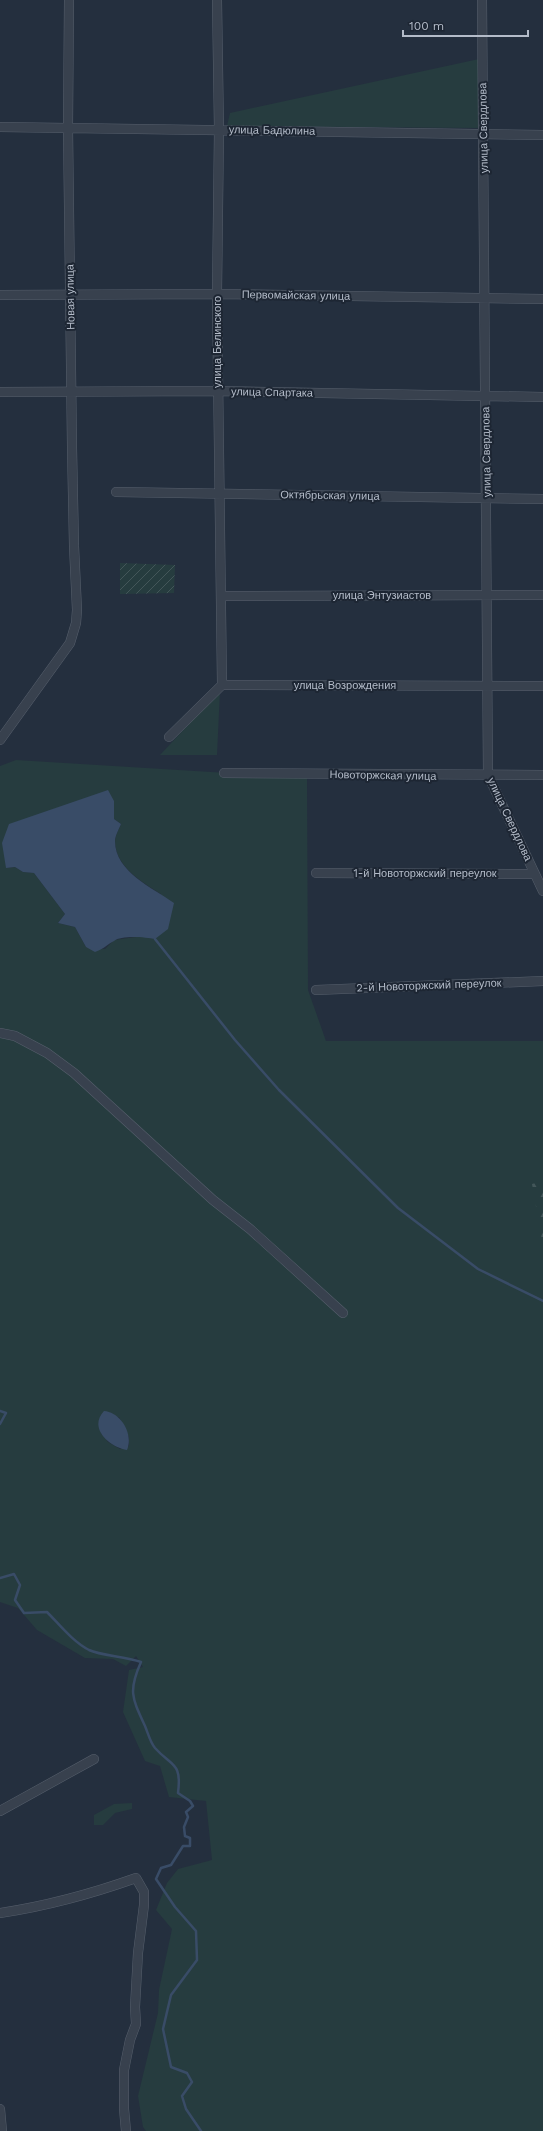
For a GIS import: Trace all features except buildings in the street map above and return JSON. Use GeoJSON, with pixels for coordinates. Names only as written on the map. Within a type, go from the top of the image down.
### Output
{"type":"FeatureCollection","features":[{"type":"Feature","properties":{"kind":"street","name":"Новая улица"},"geometry":{"type":"LineString","coordinates":[[0,740],[70,643],[76,623],[77,610],[71,392],[68,128],[69,0]]}},
{"type":"Feature","properties":{"kind":"street","name":"улица Белинского"},"geometry":{"type":"LineString","coordinates":[[217,0],[219,130],[217,294],[218,494],[222,685]]}},
{"type":"Feature","properties":{"kind":"street","name":"улица Свердлова"},"geometry":{"type":"LineString","coordinates":[[482,0],[488,776],[543,891]]}},
{"type":"Feature","properties":{"kind":"street","name":"улица Бадюлина"},"geometry":{"type":"LineString","coordinates":[[0,126],[543,134]]}},
{"type":"Feature","properties":{"kind":"street","name":"Первомайская улица"},"geometry":{"type":"LineString","coordinates":[[0,295],[217,294],[543,299]]}},
{"type":"Feature","properties":{"kind":"street","name":"улица Спартака"},"geometry":{"type":"LineString","coordinates":[[0,392],[218,390],[543,397]]}},
{"type":"Feature","properties":{"kind":"street","name":"Октябрьская улица"},"geometry":{"type":"LineString","coordinates":[[116,492],[543,499]]}},
{"type":"Feature","properties":{"kind":"street","name":"улица Энтузиастов"},"geometry":{"type":"LineString","coordinates":[[221,596],[543,595]]}},
{"type":"Feature","properties":{"kind":"street","name":"улица Возрождения"},"geometry":{"type":"LineString","coordinates":[[222,685],[543,686]]}},
{"type":"Feature","properties":{"kind":"street"},"geometry":{"type":"LineString","coordinates":[[169,737],[222,685]]}},
{"type":"Feature","properties":{"kind":"street","name":"Новоторжская улица"},"geometry":{"type":"LineString","coordinates":[[224,773],[488,776],[543,774]]}},
{"type":"Feature","properties":{"kind":"street","name":"1-й Новоторжский переулок"},"geometry":{"type":"LineString","coordinates":[[316,873],[535,874]]}},
{"type":"Feature","properties":{"kind":"street","name":"2-й Новоторжский переулок"},"geometry":{"type":"LineString","coordinates":[[316,990],[543,981]]}},
{"type":"Feature","properties":{"kind":"street"},"geometry":{"type":"LineString","coordinates":[[0,1033],[15,1036],[47,1053],[74,1073],[213,1200],[250,1229],[343,1313]]}},
{"type":"Feature","properties":{"kind":"street"},"geometry":{"type":"LineString","coordinates":[[0,1811],[94,1759]]}},
{"type":"Feature","properties":{"kind":"street"},"geometry":{"type":"LineString","coordinates":[[0,1913],[47,1905],[83,1896],[136,1878],[144,1892],[144,1905],[138,1953],[135,2007],[136,2024],[130,2040],[124,2070],[124,2109],[126,2131]]}},
{"type":"Feature","properties":{"kind":"street"},"geometry":{"type":"LineString","coordinates":[[0,2109],[2,2131]]}},
{"type":"Feature","properties":{"kind":"green space"},"geometry":{"type":"Polygon","coordinates":[[[479,59],[479,128],[227,126],[230,113],[479,59]]]}},
{"type":"Feature","properties":{"kind":"green space"},"geometry":{"type":"Polygon","coordinates":[[[120,563],[175,565],[174,593],[120,594],[120,563]]]}},
{"type":"Feature","properties":{"kind":"green space"},"geometry":{"type":"Polygon","coordinates":[[[220,691],[217,755],[160,755],[220,691]]]}},
{"type":"Feature","properties":{"kind":"green space"},"geometry":{"type":"Polygon","coordinates":[[[16,760],[307,778],[308,990],[326,1041],[543,1041],[543,2131],[146,2131],[143,2127],[138,2096],[158,2013],[159,1990],[172,1929],[156,1910],[167,1883],[178,1869],[212,1860],[206,1801],[169,1797],[160,1766],[145,1761],[123,1712],[129,1670],[143,1667],[136,1656],[126,1666],[113,1659],[85,1658],[37,1630],[18,1608],[0,1602],[0,766],[16,760]],[[114,801],[7,868],[15,867],[23,872],[34,873],[65,914],[58,923],[75,927],[86,947],[105,949],[114,940],[143,936],[155,939],[161,894],[138,879],[120,859],[116,851],[115,842],[116,835],[121,824],[114,819],[114,801]],[[119,1417],[101,1433],[108,1442],[120,1449],[129,1446],[129,1437],[119,1417]]]}},
{"type":"Feature","properties":{"kind":"green space"},"geometry":{"type":"Polygon","coordinates":[[[543,1181],[543,1246],[532,1184],[543,1181]]]}},
{"type":"Feature","properties":{"kind":"green space"},"geometry":{"type":"Polygon","coordinates":[[[132,1803],[132,1809],[115,1813],[103,1825],[94,1825],[94,1815],[114,1804],[132,1803]]]}},
{"type":"Feature","properties":{"kind":"water"},"geometry":{"type":"Polygon","coordinates":[[[108,790],[114,801],[114,819],[121,824],[115,841],[121,862],[146,885],[174,903],[168,929],[155,939],[127,937],[117,939],[101,950],[95,952],[86,947],[75,927],[58,923],[65,914],[34,873],[23,872],[15,867],[6,868],[2,843],[9,824],[108,790]]]}},
{"type":"Feature","properties":{"kind":"water"},"geometry":{"type":"Polygon","coordinates":[[[104,1411],[115,1415],[124,1424],[129,1437],[127,1450],[114,1445],[103,1436],[98,1424],[104,1411]]]}},
{"type":"Feature","properties":{"kind":"waterway"},"geometry":{"type":"LineString","coordinates":[[155,939],[235,1040],[279,1090],[398,1208],[478,1269],[543,1301]]}},
{"type":"Feature","properties":{"kind":"waterway"},"geometry":{"type":"LineString","coordinates":[[0,1411],[6,1413],[0,1424]]}},
{"type":"Feature","properties":{"kind":"waterway"},"geometry":{"type":"LineString","coordinates":[[0,1578],[14,1574],[20,1585],[15,1600],[24,1613],[47,1612],[72,1638],[83,1647],[100,1654],[128,1658],[141,1662],[134,1680],[133,1688],[137,1708],[153,1746],[171,1762],[177,1770],[179,1783],[178,1793],[190,1801],[193,1806],[186,1812],[188,1817],[184,1827],[185,1836],[190,1838],[190,1846],[183,1846],[171,1865],[161,1868],[156,1879],[175,1907],[196,1931],[197,1960],[171,1995],[163,2029],[171,2067],[187,2073],[192,2082],[182,2096],[186,2109],[201,2131]]}}]}
